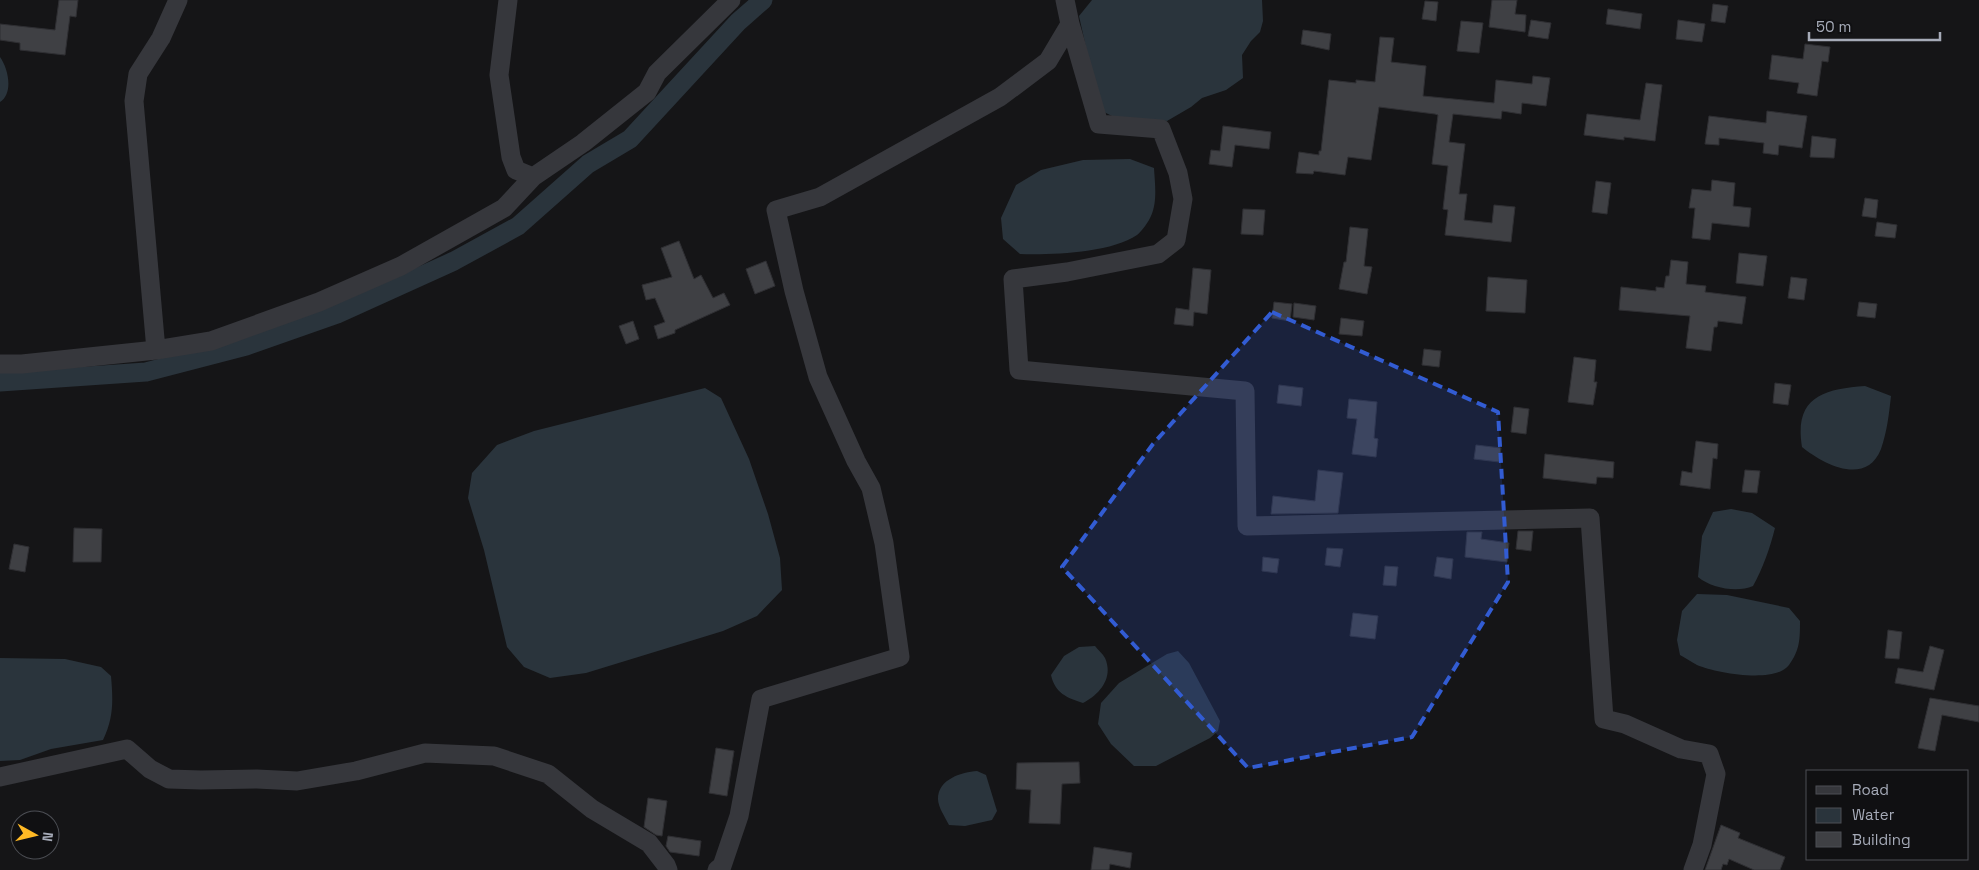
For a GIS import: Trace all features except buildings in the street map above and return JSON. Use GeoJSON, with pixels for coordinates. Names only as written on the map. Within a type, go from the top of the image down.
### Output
{"type":"FeatureCollection","features":[{"type":"Feature","properties":{"kind":"street"},"geometry":{"type":"LineString","coordinates":[[156,350],[134,101],[138,74],[161,38],[178,0]]}},
{"type":"Feature","properties":{"kind":"street"},"geometry":{"type":"LineString","coordinates":[[508,0],[500,74],[511,157],[516,170],[533,177]]}},
{"type":"Feature","properties":{"kind":"street"},"geometry":{"type":"LineString","coordinates":[[0,364],[22,364],[156,350],[211,341],[319,302],[401,266],[504,208],[533,177],[584,143],[647,92],[657,73],[731,0]]}},
{"type":"Feature","properties":{"kind":"street"},"geometry":{"type":"LineString","coordinates":[[1065,0],[1098,124],[1161,130],[1178,173],[1183,199],[1176,240],[1158,254],[1067,272],[1013,279],[1019,370],[1245,391],[1247,526],[1590,518],[1604,719],[1626,724],[1681,749],[1709,754],[1716,774],[1702,845],[1693,870]]}},
{"type":"Feature","properties":{"kind":"street"},"geometry":{"type":"LineString","coordinates":[[717,870],[722,866],[739,816],[761,699],[900,657],[884,543],[871,488],[856,461],[818,377],[794,291],[776,210],[820,197],[1000,97],[1048,61],[1070,24]]}},
{"type":"Feature","properties":{"kind":"street"},"geometry":{"type":"LineString","coordinates":[[0,777],[127,749],[150,769],[169,779],[201,780],[257,779],[296,781],[356,771],[424,753],[494,756],[548,774],[592,809],[649,843],[668,870]]}},
{"type":"Feature","properties":{"kind":"highlighted area"},"geometry":{"type":"Polygon","coordinates":[[[1272,312],[1498,412],[1508,582],[1412,737],[1248,768],[1062,567],[1153,444],[1272,312]]]}},
{"type":"Feature","properties":{"kind":"water"},"geometry":{"type":"Polygon","coordinates":[[[1092,0],[1262,0],[1263,21],[1260,32],[1251,41],[1242,55],[1243,78],[1226,90],[1202,98],[1167,121],[1114,117],[1100,110],[1079,16],[1092,0]]]}},
{"type":"Feature","properties":{"kind":"water"},"geometry":{"type":"Polygon","coordinates":[[[0,57],[7,74],[8,87],[7,93],[0,102],[0,57]]]}},
{"type":"Feature","properties":{"kind":"water"},"geometry":{"type":"Polygon","coordinates":[[[1130,159],[1154,168],[1154,208],[1149,220],[1137,235],[1112,246],[1080,252],[1048,254],[1020,254],[1003,239],[1001,218],[1016,185],[1041,170],[1083,160],[1130,159]]]}},
{"type":"Feature","properties":{"kind":"water"},"geometry":{"type":"Polygon","coordinates":[[[1865,386],[1891,396],[1885,436],[1881,449],[1874,461],[1865,467],[1855,470],[1844,469],[1821,460],[1802,447],[1802,417],[1814,399],[1836,390],[1865,386]]]}},
{"type":"Feature","properties":{"kind":"water"},"geometry":{"type":"Polygon","coordinates":[[[705,388],[721,398],[749,459],[768,514],[780,558],[782,590],[757,616],[723,631],[586,673],[550,678],[524,667],[507,647],[484,550],[468,498],[472,473],[497,445],[534,431],[705,388]]]}},
{"type":"Feature","properties":{"kind":"water"},"geometry":{"type":"Polygon","coordinates":[[[1731,509],[1752,513],[1775,528],[1760,572],[1753,586],[1747,588],[1717,587],[1698,577],[1702,536],[1713,512],[1731,509]]]}},
{"type":"Feature","properties":{"kind":"water"},"geometry":{"type":"Polygon","coordinates":[[[1697,594],[1727,595],[1789,608],[1800,621],[1800,633],[1799,644],[1789,665],[1782,671],[1771,674],[1731,674],[1697,665],[1680,655],[1677,640],[1682,611],[1697,594]]]}},
{"type":"Feature","properties":{"kind":"water"},"geometry":{"type":"Polygon","coordinates":[[[1095,646],[1105,658],[1108,672],[1099,691],[1083,703],[1063,694],[1055,686],[1051,675],[1064,656],[1079,647],[1095,646]]]}},
{"type":"Feature","properties":{"kind":"water"},"geometry":{"type":"Polygon","coordinates":[[[1178,651],[1189,663],[1220,721],[1218,731],[1210,738],[1156,766],[1134,766],[1111,744],[1098,724],[1101,703],[1119,683],[1167,654],[1178,651]]]}},
{"type":"Feature","properties":{"kind":"water"},"geometry":{"type":"Polygon","coordinates":[[[0,658],[65,659],[101,667],[111,676],[112,693],[111,716],[103,740],[51,749],[20,760],[0,761],[0,658]]]}},
{"type":"Feature","properties":{"kind":"water"},"geometry":{"type":"Polygon","coordinates":[[[977,771],[986,775],[997,811],[992,820],[965,826],[949,825],[938,802],[942,786],[958,775],[977,771]]]}},
{"type":"Feature","properties":{"kind":"waterway"},"geometry":{"type":"LineString","coordinates":[[0,382],[146,372],[246,346],[337,314],[454,261],[518,226],[588,164],[630,139],[738,22],[763,0]]}}]}
